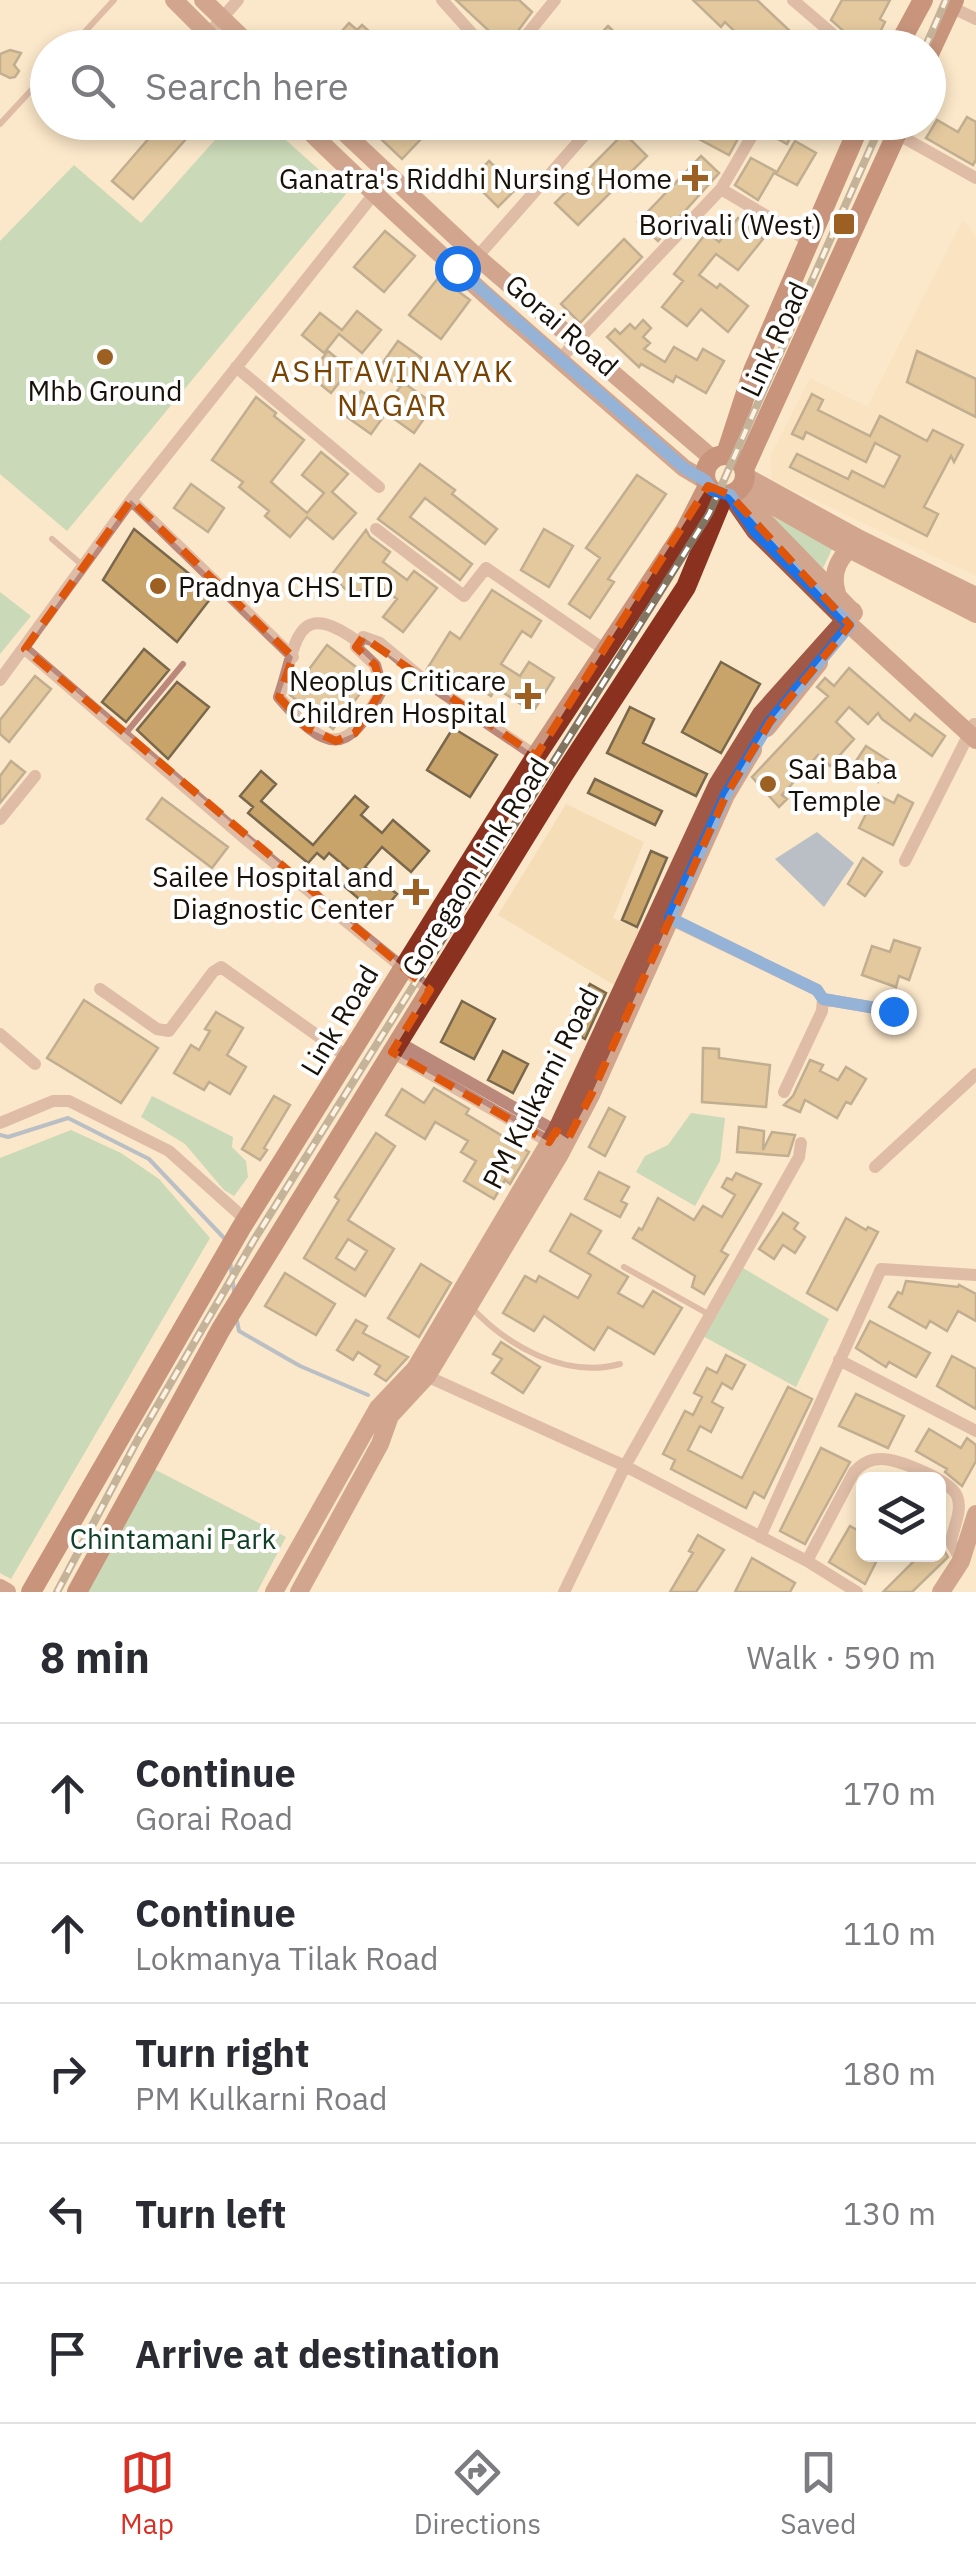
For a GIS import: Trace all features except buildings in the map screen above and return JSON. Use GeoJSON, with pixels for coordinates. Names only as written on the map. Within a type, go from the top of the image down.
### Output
{"type":"FeatureCollection","features":[{"type":"Feature","properties":{"kind":"main road"},"geometry":{"type":"LineString","coordinates":[[906,30],[922,0]]}},
{"type":"Feature","properties":{"kind":"main road"},"geometry":{"type":"LineString","coordinates":[[940,30],[953,4]]}},
{"type":"Feature","properties":{"kind":"main road","name":"Link Road"},"geometry":{"type":"LineString","coordinates":[[729,485],[705,468],[719,456],[807,240],[853,140]]}},
{"type":"Feature","properties":{"kind":"main road","name":"Link Road"},"geometry":{"type":"LineString","coordinates":[[31,1592],[244,1224],[402,968],[686,528],[729,485],[893,140]]}},
{"type":"Feature","properties":{"kind":"main road"},"geometry":{"type":"LineString","coordinates":[[719,456],[738,459],[729,485]]}},
{"type":"Feature","properties":{"kind":"main road","name":"Goregaon Link Road"},"geometry":{"type":"LineString","coordinates":[[77,1592],[234,1308],[430,990],[686,588],[729,485]]}},
{"type":"Feature","properties":{"kind":"street"},"geometry":{"type":"LineString","coordinates":[[174,0],[204,30]]}},
{"type":"Feature","properties":{"kind":"street"},"geometry":{"type":"LineString","coordinates":[[203,0],[234,30]]}},
{"type":"Feature","properties":{"kind":"street"},"geometry":{"type":"LineString","coordinates":[[212,30],[238,0]]}},
{"type":"Feature","properties":{"kind":"street"},"geometry":{"type":"LineString","coordinates":[[442,0],[470,30]]}},
{"type":"Feature","properties":{"kind":"street"},"geometry":{"type":"LineString","coordinates":[[530,30],[550,5],[535,0]]}},
{"type":"Feature","properties":{"kind":"street"},"geometry":{"type":"LineString","coordinates":[[796,1],[829,30]]}},
{"type":"Feature","properties":{"kind":"street"},"geometry":{"type":"LineString","coordinates":[[953,4],[976,19]]}},
{"type":"Feature","properties":{"kind":"street","name":"Gorai Road"},"geometry":{"type":"LineString","coordinates":[[318,140],[372,193],[684,468],[729,485]]}},
{"type":"Feature","properties":{"kind":"street","name":"Gorai Road"},"geometry":{"type":"LineString","coordinates":[[352,140],[576,342],[719,456]]}},
{"type":"Feature","properties":{"kind":"street"},"geometry":{"type":"LineString","coordinates":[[477,256],[580,140]]}},
{"type":"Feature","properties":{"kind":"street"},"geometry":{"type":"LineString","coordinates":[[559,360],[721,189],[749,140]]}},
{"type":"Feature","properties":{"kind":"street"},"geometry":{"type":"LineString","coordinates":[[917,140],[976,178]]}},
{"type":"Feature","properties":{"kind":"street"},"geometry":{"type":"LineString","coordinates":[[0,680],[132,500],[389,176]]}},
{"type":"Feature","properties":{"kind":"street"},"geometry":{"type":"LineString","coordinates":[[721,189],[807,240]]}},
{"type":"Feature","properties":{"kind":"street"},"geometry":{"type":"LineString","coordinates":[[236,368],[379,487]]}},
{"type":"Feature","properties":{"kind":"street"},"geometry":{"type":"LineString","coordinates":[[729,485],[976,596]]}},
{"type":"Feature","properties":{"kind":"street"},"geometry":{"type":"LineString","coordinates":[[729,485],[836,593],[851,618]]}},
{"type":"Feature","properties":{"kind":"street"},"geometry":{"type":"LineString","coordinates":[[729,485],[755,531],[974,731],[904,861]]}},
{"type":"Feature","properties":{"kind":"street"},"geometry":{"type":"LineString","coordinates":[[132,500],[294,657]]}},
{"type":"Feature","properties":{"kind":"street"},"geometry":{"type":"LineString","coordinates":[[376,528],[464,596],[486,568],[606,650]]}},
{"type":"Feature","properties":{"kind":"street"},"geometry":{"type":"LineString","coordinates":[[836,593],[837,566],[854,544]]}},
{"type":"Feature","properties":{"kind":"street"},"geometry":{"type":"LineString","coordinates":[[854,544],[976,614]]}},
{"type":"Feature","properties":{"kind":"street","name":"PM Kulkarni Road"},"geometry":{"type":"LineString","coordinates":[[274,1592],[378,1408],[421,1372],[559,1141],[591,1095],[664,916],[726,795],[770,722],[851,618]]}},
{"type":"Feature","properties":{"kind":"street"},"geometry":{"type":"LineString","coordinates":[[318,620],[335,624],[357,641],[356,647],[375,665],[382,689],[363,723],[345,739],[336,740],[306,728],[280,697],[296,641],[305,626],[318,620]]}},
{"type":"Feature","properties":{"kind":"street"},"geometry":{"type":"LineString","coordinates":[[357,641],[363,638],[380,643],[428,684],[536,756]]}},
{"type":"Feature","properties":{"kind":"street"},"geometry":{"type":"LineString","coordinates":[[25,649],[430,990]]}},
{"type":"Feature","properties":{"kind":"street"},"geometry":{"type":"LineString","coordinates":[[0,819],[35,776]]}},
{"type":"Feature","properties":{"kind":"street"},"geometry":{"type":"LineString","coordinates":[[664,916],[817,990],[823,999],[819,1019],[784,1092]]}},
{"type":"Feature","properties":{"kind":"street"},"geometry":{"type":"LineString","coordinates":[[100,989],[157,1029],[169,1031],[212,972],[221,966],[349,1058]]}},
{"type":"Feature","properties":{"kind":"street"},"geometry":{"type":"LineString","coordinates":[[823,999],[893,1011]]}},
{"type":"Feature","properties":{"kind":"street"},"geometry":{"type":"LineString","coordinates":[[0,1034],[34,1064]]}},
{"type":"Feature","properties":{"kind":"street"},"geometry":{"type":"LineString","coordinates":[[395,1047],[559,1141]]}},
{"type":"Feature","properties":{"kind":"street"},"geometry":{"type":"LineString","coordinates":[[875,1167],[976,1074]]}},
{"type":"Feature","properties":{"kind":"street"},"geometry":{"type":"LineString","coordinates":[[0,1124],[53,1101],[86,1107],[169,1151],[244,1224]]}},
{"type":"Feature","properties":{"kind":"street","name":"PM Kulkarni Road"},"geometry":{"type":"LineString","coordinates":[[299,1592],[380,1444],[390,1416],[469,1305],[559,1141]]}},
{"type":"Feature","properties":{"kind":"street"},"geometry":{"type":"LineString","coordinates":[[564,1592],[624,1466],[799,1158],[801,1143]]}},
{"type":"Feature","properties":{"kind":"street"},"geometry":{"type":"LineString","coordinates":[[760,1537],[881,1269],[976,1275]]}},
{"type":"Feature","properties":{"kind":"street"},"geometry":{"type":"LineString","coordinates":[[839,1360],[976,1431]]}},
{"type":"Feature","properties":{"kind":"street"},"geometry":{"type":"LineString","coordinates":[[421,1372],[624,1466],[807,1561],[858,1592]]}},
{"type":"Feature","properties":{"kind":"street"},"geometry":{"type":"LineString","coordinates":[[807,1561],[854,1472],[864,1462],[878,1459],[895,1460],[949,1484],[956,1491],[958,1514],[952,1542],[968,1560]]}},
{"type":"Feature","properties":{"kind":"street"},"geometry":{"type":"LineString","coordinates":[[954,1592],[968,1560],[976,1514]]}},
{"type":"Feature","properties":{"kind":"street"},"geometry":{"type":"LineString","coordinates":[[940,1592],[968,1560]]}},
{"type":"Feature","properties":{"kind":"street"},"geometry":{"type":"LineString","coordinates":[[0,1588],[8,1592]]}},
{"type":"Feature","properties":{"kind":"lane"},"geometry":{"type":"LineString","coordinates":[[86,30],[114,0]]}},
{"type":"Feature","properties":{"kind":"lane"},"geometry":{"type":"LineString","coordinates":[[0,124],[30,92]]}},
{"type":"Feature","properties":{"kind":"lane"},"geometry":{"type":"LineString","coordinates":[[52,538],[86,566]]}},
{"type":"Feature","properties":{"kind":"lane"},"geometry":{"type":"LineString","coordinates":[[124,735],[184,664]]}},
{"type":"Feature","properties":{"kind":"lane"},"geometry":{"type":"LineString","coordinates":[[624,1267],[710,1316]]}},
{"type":"Feature","properties":{"kind":"lane"},"geometry":{"type":"LineString","coordinates":[[469,1305],[513,1341],[558,1364],[603,1368],[620,1364]]}},
{"type":"Feature","properties":{"kind":"highlighted area"},"geometry":{"type":"Polygon","coordinates":[[[708,486],[730,495],[850,625],[770,722],[726,795],[591,1095],[568,1139],[556,1131],[549,1142],[392,1052],[430,990],[25,649],[131,500],[293,657],[279,697],[307,728],[336,741],[355,733],[382,689],[375,665],[356,647],[363,637],[536,756],[708,486]]]}},
{"type":"Feature","properties":{"kind":"shaded area"},"geometry":{"type":"Polygon","coordinates":[[[963,220],[976,237],[976,576],[772,480],[770,457],[810,378],[867,407],[963,220]]]}},
{"type":"Feature","properties":{"kind":"shaded area"},"geometry":{"type":"Polygon","coordinates":[[[566,804],[644,842],[613,918],[641,930],[614,985],[498,915],[566,804]]]}},
{"type":"Feature","properties":{"kind":"green space","name":"Mhb Ground"},"geometry":{"type":"Polygon","coordinates":[[[215,140],[286,140],[346,194],[67,531],[0,474],[0,241],[74,165],[141,223],[215,140]]]}},
{"type":"Feature","properties":{"kind":"green space"},"geometry":{"type":"Polygon","coordinates":[[[765,512],[832,549],[823,568],[765,512]]]}},
{"type":"Feature","properties":{"kind":"green space"},"geometry":{"type":"Polygon","coordinates":[[[0,592],[31,616],[0,654],[0,592]]]}},
{"type":"Feature","properties":{"kind":"green space"},"geometry":{"type":"Polygon","coordinates":[[[152,1096],[233,1137],[232,1147],[246,1161],[248,1177],[234,1196],[224,1190],[185,1144],[141,1117],[152,1096]]]}},
{"type":"Feature","properties":{"kind":"green space"},"geometry":{"type":"Polygon","coordinates":[[[691,1113],[725,1118],[720,1161],[695,1206],[636,1172],[645,1156],[668,1145],[691,1113]]]}},
{"type":"Feature","properties":{"kind":"green space"},"geometry":{"type":"Polygon","coordinates":[[[71,1130],[121,1153],[159,1179],[210,1238],[11,1579],[0,1573],[0,1158],[71,1130]]]}},
{"type":"Feature","properties":{"kind":"green space"},"geometry":{"type":"Polygon","coordinates":[[[743,1268],[829,1319],[796,1387],[701,1335],[743,1268]]]}},
{"type":"Feature","properties":{"kind":"green space","name":"Chintamani Park"},"geometry":{"type":"Polygon","coordinates":[[[152,1468],[286,1537],[257,1592],[77,1592],[152,1468]]]}},
{"type":"Feature","properties":{"kind":"water"},"geometry":{"type":"Polygon","coordinates":[[[817,832],[854,863],[824,907],[775,859],[817,832]]]}},
{"type":"Feature","properties":{"kind":"waterway"},"geometry":{"type":"LineString","coordinates":[[0,1135],[8,1137],[68,1118],[149,1159],[224,1238]]}},
{"type":"Feature","properties":{"kind":"waterway"},"geometry":{"type":"LineString","coordinates":[[230,1261],[234,1291]]}},
{"type":"Feature","properties":{"kind":"waterway"},"geometry":{"type":"LineString","coordinates":[[237,1321],[239,1331],[300,1366],[368,1395]]}},
{"type":"Feature","properties":{"kind":"railway"},"geometry":{"type":"LineString","coordinates":[[933,30],[946,0]]}},
{"type":"Feature","properties":{"kind":"railway"},"geometry":{"type":"LineString","coordinates":[[57,1592],[138,1439],[254,1240],[709,514],[874,140]]}},
{"type":"Feature","properties":{"kind":"place","name":"Ganatra's Riddhi Nursing Home"},"geometry":{"type":"Point","coordinates":[695,178]}},
{"type":"Feature","properties":{"kind":"place","name":"Borivali (West)"},"geometry":{"type":"Point","coordinates":[844,224]}},
{"type":"Feature","properties":{"kind":"place","name":"Mhb Ground"},"geometry":{"type":"Point","coordinates":[105,357]}},
{"type":"Feature","properties":{"kind":"place","name":"Pradnya CHS LTD"},"geometry":{"type":"Point","coordinates":[158,586]}},
{"type":"Feature","properties":{"kind":"place","name":"Neoplus Criticare Children Hospital"},"geometry":{"type":"Point","coordinates":[528,696]}},
{"type":"Feature","properties":{"kind":"place","name":"Sai Baba Temple"},"geometry":{"type":"Point","coordinates":[768,784]}},
{"type":"Feature","properties":{"kind":"place","name":"Sailee Hospital and Diagnostic Center"},"geometry":{"type":"Point","coordinates":[416,892]}},
{"type":"Feature","properties":{"kind":"district","name":"ASHTAVINAYAK NAGAR"},"geometry":{"type":"Point","coordinates":[393,387]}},
{"type":"Feature","properties":{"kind":"route"},"geometry":{"type":"LineString","coordinates":[[457,268],[684,468],[706,481],[718,494],[730,495],[755,531],[850,625],[770,722],[726,795],[670,918],[817,990],[823,999],[893,1011]]}}]}
